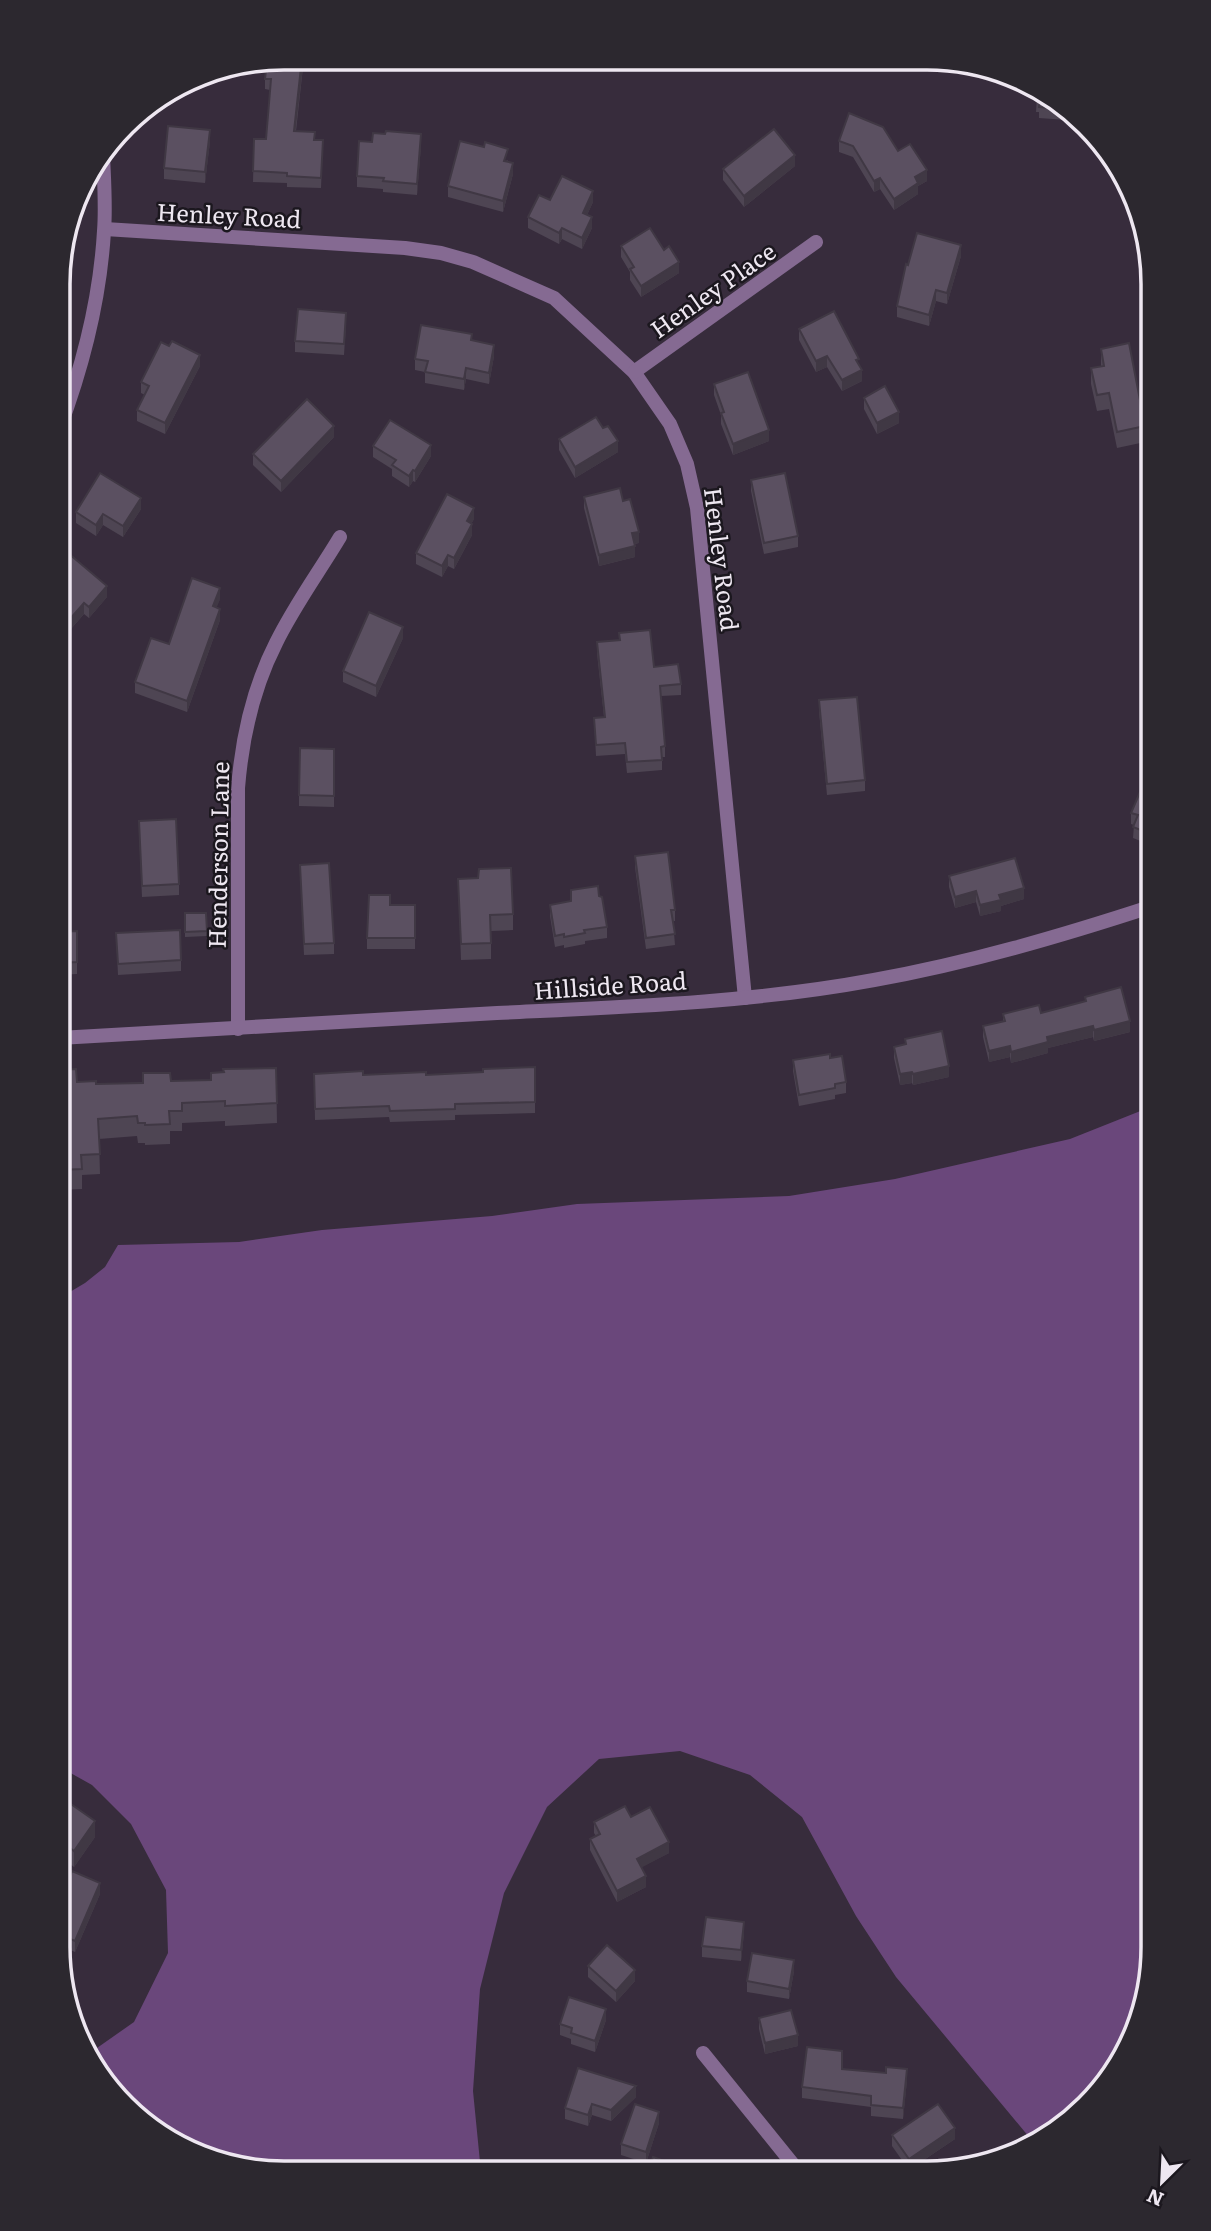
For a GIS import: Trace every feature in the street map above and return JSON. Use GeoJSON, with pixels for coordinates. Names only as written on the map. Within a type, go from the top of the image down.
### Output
{"type":"FeatureCollection","features":[{"type":"Feature","properties":{"kind":"street"},"geometry":{"type":"LineString","coordinates":[[70,402],[94,311],[105,229],[103,170]]}},
{"type":"Feature","properties":{"kind":"street","name":"Henley Road"},"geometry":{"type":"LineString","coordinates":[[105,229],[405,248],[452,256],[514,279],[554,298],[634,372],[670,424],[687,464],[697,508],[745,998]]}},
{"type":"Feature","properties":{"kind":"street","name":"Henley Place"},"geometry":{"type":"LineString","coordinates":[[634,372],[817,242]]}},
{"type":"Feature","properties":{"kind":"street","name":"Henderson Lane"},"geometry":{"type":"LineString","coordinates":[[238,1029],[238,788],[247,722],[276,643],[340,537]]}},
{"type":"Feature","properties":{"kind":"street","name":"Hillside Road"},"geometry":{"type":"LineString","coordinates":[[70,1037],[745,998],[875,980],[967,960],[1057,938],[1141,910]]}},
{"type":"Feature","properties":{"kind":"street"},"geometry":{"type":"LineString","coordinates":[[703,2053],[790,2161]]}},
{"type":"Feature","properties":{"kind":"shaded area"},"geometry":{"type":"Polygon","coordinates":[[[1141,1111],[1141,1961],[1134,2002],[1125,2029],[1097,2077],[1078,2098],[1057,2117],[1028,2135],[896,1977],[856,1916],[802,1817],[750,1775],[680,1751],[599,1759],[547,1807],[504,1893],[480,1989],[473,2091],[480,2161],[256,2159],[202,2145],[154,2117],[133,2098],[106,2066],[96,2049],[134,2022],[168,1953],[166,1890],[131,1824],[92,1785],[70,1773],[70,1292],[105,1267],[118,1245],[239,1242],[322,1230],[492,1216],[577,1204],[789,1196],[895,1179],[1070,1139],[1141,1111]]]}},
{"type":"Feature","properties":{"kind":"building"},"geometry":{"type":"Polygon","coordinates":[[[301,70],[294,131],[315,132],[314,140],[323,140],[321,178],[253,171],[254,139],[266,139],[271,79],[265,79],[266,71],[301,70]]]}},
{"type":"Feature","properties":{"kind":"building"},"geometry":{"type":"Polygon","coordinates":[[[849,113],[883,127],[898,151],[910,144],[927,170],[915,177],[918,183],[894,199],[880,178],[874,181],[853,146],[839,141],[849,113]]]}},
{"type":"Feature","properties":{"kind":"building"},"geometry":{"type":"Polygon","coordinates":[[[168,126],[210,130],[205,172],[164,168],[168,126]]]}},
{"type":"Feature","properties":{"kind":"building"},"geometry":{"type":"Polygon","coordinates":[[[774,129],[795,155],[744,196],[723,169],[774,129]]]}},
{"type":"Feature","properties":{"kind":"building"},"geometry":{"type":"Polygon","coordinates":[[[386,131],[421,134],[417,184],[357,176],[359,141],[372,142],[373,133],[385,134],[386,131]]]}},
{"type":"Feature","properties":{"kind":"building"},"geometry":{"type":"Polygon","coordinates":[[[460,141],[484,147],[485,142],[508,149],[504,161],[513,163],[503,201],[448,186],[460,141]]]}},
{"type":"Feature","properties":{"kind":"building"},"geometry":{"type":"Polygon","coordinates":[[[562,176],[593,191],[583,213],[592,217],[582,238],[562,228],[559,233],[528,217],[539,195],[550,200],[562,176]]]}},
{"type":"Feature","properties":{"kind":"building"},"geometry":{"type":"Polygon","coordinates":[[[650,228],[664,250],[669,246],[679,262],[641,286],[630,269],[634,267],[621,246],[650,228]]]}},
{"type":"Feature","properties":{"kind":"building"},"geometry":{"type":"Polygon","coordinates":[[[917,233],[961,245],[947,293],[936,290],[929,315],[897,306],[906,264],[908,265],[917,233]]]}},
{"type":"Feature","properties":{"kind":"building"},"geometry":{"type":"Polygon","coordinates":[[[298,309],[346,313],[344,344],[295,341],[298,309]]]}},
{"type":"Feature","properties":{"kind":"building"},"geometry":{"type":"Polygon","coordinates":[[[834,311],[862,370],[842,380],[827,356],[816,361],[799,329],[834,311]]]}},
{"type":"Feature","properties":{"kind":"building"},"geometry":{"type":"Polygon","coordinates":[[[421,325],[472,334],[471,340],[494,345],[489,373],[466,368],[464,379],[425,372],[428,361],[415,359],[421,325]]]}},
{"type":"Feature","properties":{"kind":"building"},"geometry":{"type":"Polygon","coordinates":[[[172,341],[200,355],[165,423],[137,410],[149,386],[141,382],[161,342],[169,346],[172,341]]]}},
{"type":"Feature","properties":{"kind":"building"},"geometry":{"type":"Polygon","coordinates":[[[1129,343],[1141,405],[1141,427],[1117,432],[1109,393],[1097,395],[1091,368],[1104,366],[1101,349],[1129,343]]]}},
{"type":"Feature","properties":{"kind":"building"},"geometry":{"type":"Polygon","coordinates":[[[748,372],[769,430],[733,444],[714,384],[748,372]]]}},
{"type":"Feature","properties":{"kind":"building"},"geometry":{"type":"Polygon","coordinates":[[[885,386],[899,412],[877,423],[864,398],[885,386]]]}},
{"type":"Feature","properties":{"kind":"building"},"geometry":{"type":"Polygon","coordinates":[[[307,399],[334,426],[281,481],[253,454],[307,399]]]}},
{"type":"Feature","properties":{"kind":"building"},"geometry":{"type":"Polygon","coordinates":[[[596,417],[603,428],[608,426],[618,441],[575,467],[559,439],[596,417]]]}},
{"type":"Feature","properties":{"kind":"building"},"geometry":{"type":"Polygon","coordinates":[[[390,420],[431,445],[409,476],[392,465],[396,460],[373,446],[390,420]]]}},
{"type":"Feature","properties":{"kind":"building"},"geometry":{"type":"Polygon","coordinates":[[[100,473],[141,498],[123,526],[103,514],[96,525],[76,512],[100,473]]]}},
{"type":"Feature","properties":{"kind":"building"},"geometry":{"type":"Polygon","coordinates":[[[785,473],[798,536],[764,543],[751,480],[785,473]]]}},
{"type":"Feature","properties":{"kind":"building"},"geometry":{"type":"Polygon","coordinates":[[[620,488],[623,501],[630,499],[639,532],[632,533],[635,546],[599,555],[584,497],[620,488]]]}},
{"type":"Feature","properties":{"kind":"building"},"geometry":{"type":"Polygon","coordinates":[[[447,494],[474,508],[467,521],[472,524],[454,558],[448,555],[442,566],[416,553],[447,494]]]}},
{"type":"Feature","properties":{"kind":"building"},"geometry":{"type":"Polygon","coordinates":[[[70,555],[107,586],[89,607],[84,603],[70,619],[70,555]]]}},
{"type":"Feature","properties":{"kind":"building"},"geometry":{"type":"Polygon","coordinates":[[[192,578],[220,588],[213,606],[220,609],[187,701],[135,682],[151,638],[169,644],[192,578]]]}},
{"type":"Feature","properties":{"kind":"building"},"geometry":{"type":"Polygon","coordinates":[[[369,612],[403,627],[376,686],[343,671],[369,612]]]}},
{"type":"Feature","properties":{"kind":"building"},"geometry":{"type":"Polygon","coordinates":[[[650,630],[654,667],[678,664],[681,684],[660,686],[665,746],[661,747],[662,760],[627,762],[625,743],[596,745],[594,718],[605,717],[597,642],[620,640],[619,633],[650,630]]]}},
{"type":"Feature","properties":{"kind":"building"},"geometry":{"type":"Polygon","coordinates":[[[857,697],[865,780],[827,784],[819,700],[857,697]]]}},
{"type":"Feature","properties":{"kind":"building"},"geometry":{"type":"Polygon","coordinates":[[[300,748],[334,749],[334,796],[299,795],[300,748]]]}},
{"type":"Feature","properties":{"kind":"building"},"geometry":{"type":"Polygon","coordinates":[[[1141,790],[1141,830],[1133,827],[1138,815],[1131,813],[1141,790]]]}},
{"type":"Feature","properties":{"kind":"building"},"geometry":{"type":"Polygon","coordinates":[[[176,819],[179,884],[142,886],[139,821],[176,819]]]}},
{"type":"Feature","properties":{"kind":"building"},"geometry":{"type":"Polygon","coordinates":[[[668,852],[675,934],[646,938],[635,856],[668,852]]]}},
{"type":"Feature","properties":{"kind":"building"},"geometry":{"type":"Polygon","coordinates":[[[1015,858],[1024,888],[999,895],[1001,900],[980,905],[976,891],[955,897],[949,876],[1015,858]]]}},
{"type":"Feature","properties":{"kind":"building"},"geometry":{"type":"Polygon","coordinates":[[[329,863],[334,943],[304,944],[300,865],[329,863]]]}},
{"type":"Feature","properties":{"kind":"building"},"geometry":{"type":"Polygon","coordinates":[[[511,868],[513,914],[490,915],[491,943],[461,944],[458,879],[478,878],[479,869],[511,868]]]}},
{"type":"Feature","properties":{"kind":"building"},"geometry":{"type":"Polygon","coordinates":[[[598,886],[607,927],[584,930],[585,933],[564,937],[564,934],[555,936],[550,905],[571,901],[571,890],[598,886]]]}},
{"type":"Feature","properties":{"kind":"building"},"geometry":{"type":"Polygon","coordinates":[[[369,895],[390,895],[390,905],[415,905],[415,938],[367,938],[369,895]]]}},
{"type":"Feature","properties":{"kind":"building"},"geometry":{"type":"Polygon","coordinates":[[[185,913],[206,913],[207,931],[185,932],[185,913]]]}},
{"type":"Feature","properties":{"kind":"building"},"geometry":{"type":"Polygon","coordinates":[[[180,930],[181,960],[118,964],[116,933],[180,930]]]}},
{"type":"Feature","properties":{"kind":"building"},"geometry":{"type":"Polygon","coordinates":[[[70,931],[77,931],[77,962],[70,962],[70,931]]]}},
{"type":"Feature","properties":{"kind":"building"},"geometry":{"type":"Polygon","coordinates":[[[1121,987],[1130,1021],[1047,1037],[1048,1042],[1011,1052],[1010,1046],[989,1051],[983,1026],[1005,1021],[1003,1014],[1039,1005],[1041,1013],[1086,1001],[1085,997],[1121,987]]]}},
{"type":"Feature","properties":{"kind":"building"},"geometry":{"type":"Polygon","coordinates":[[[942,1031],[949,1066],[900,1074],[894,1047],[906,1044],[905,1039],[942,1031]]]}},
{"type":"Feature","properties":{"kind":"building"},"geometry":{"type":"Polygon","coordinates":[[[830,1054],[830,1058],[842,1056],[846,1082],[835,1084],[835,1088],[799,1095],[793,1060],[830,1054]]]}},
{"type":"Feature","properties":{"kind":"building"},"geometry":{"type":"Polygon","coordinates":[[[535,1067],[535,1102],[455,1104],[455,1109],[390,1111],[389,1106],[315,1109],[314,1074],[363,1071],[363,1075],[426,1072],[426,1075],[535,1067]]]}},
{"type":"Feature","properties":{"kind":"building"},"geometry":{"type":"Polygon","coordinates":[[[276,1068],[277,1103],[225,1106],[225,1101],[182,1103],[182,1111],[169,1111],[170,1124],[145,1125],[138,1123],[137,1116],[98,1119],[100,1154],[81,1155],[82,1169],[70,1170],[70,1069],[76,1069],[77,1082],[96,1081],[96,1084],[143,1083],[143,1073],[170,1073],[171,1081],[211,1080],[211,1073],[224,1072],[223,1069],[276,1068]]]}},
{"type":"Feature","properties":{"kind":"building"},"geometry":{"type":"Polygon","coordinates":[[[70,1803],[95,1821],[74,1851],[70,1848],[70,1803]]]}},
{"type":"Feature","properties":{"kind":"building"},"geometry":{"type":"Polygon","coordinates":[[[625,1806],[631,1817],[650,1807],[669,1842],[637,1859],[646,1876],[617,1891],[590,1839],[600,1834],[594,1822],[625,1806]]]}},
{"type":"Feature","properties":{"kind":"building"},"geometry":{"type":"Polygon","coordinates":[[[72,1871],[100,1883],[75,1941],[70,1939],[72,1871]]]}},
{"type":"Feature","properties":{"kind":"building"},"geometry":{"type":"Polygon","coordinates":[[[706,1917],[744,1922],[741,1950],[702,1946],[706,1917]]]}},
{"type":"Feature","properties":{"kind":"building"},"geometry":{"type":"Polygon","coordinates":[[[607,1945],[635,1970],[616,1991],[588,1966],[607,1945]]]}},
{"type":"Feature","properties":{"kind":"building"},"geometry":{"type":"Polygon","coordinates":[[[752,1953],[794,1960],[789,1989],[747,1981],[752,1953]]]}},
{"type":"Feature","properties":{"kind":"building"},"geometry":{"type":"Polygon","coordinates":[[[569,1997],[606,2009],[595,2041],[571,2033],[572,2028],[560,2024],[569,1997]]]}},
{"type":"Feature","properties":{"kind":"building"},"geometry":{"type":"Polygon","coordinates":[[[791,2010],[798,2035],[765,2043],[759,2018],[791,2010]]]}},
{"type":"Feature","properties":{"kind":"building"},"geometry":{"type":"Polygon","coordinates":[[[807,2047],[842,2051],[842,2069],[886,2073],[886,2067],[907,2069],[903,2108],[871,2105],[871,2096],[802,2087],[807,2047]]]}},
{"type":"Feature","properties":{"kind":"building"},"geometry":{"type":"Polygon","coordinates":[[[578,2068],[636,2086],[611,2110],[592,2104],[588,2115],[565,2108],[578,2068]]]}},
{"type":"Feature","properties":{"kind":"building"},"geometry":{"type":"Polygon","coordinates":[[[635,2104],[659,2112],[646,2152],[621,2144],[635,2104]]]}},
{"type":"Feature","properties":{"kind":"building"},"geometry":{"type":"Polygon","coordinates":[[[938,2104],[955,2128],[909,2159],[892,2135],[938,2104]]]}}]}
